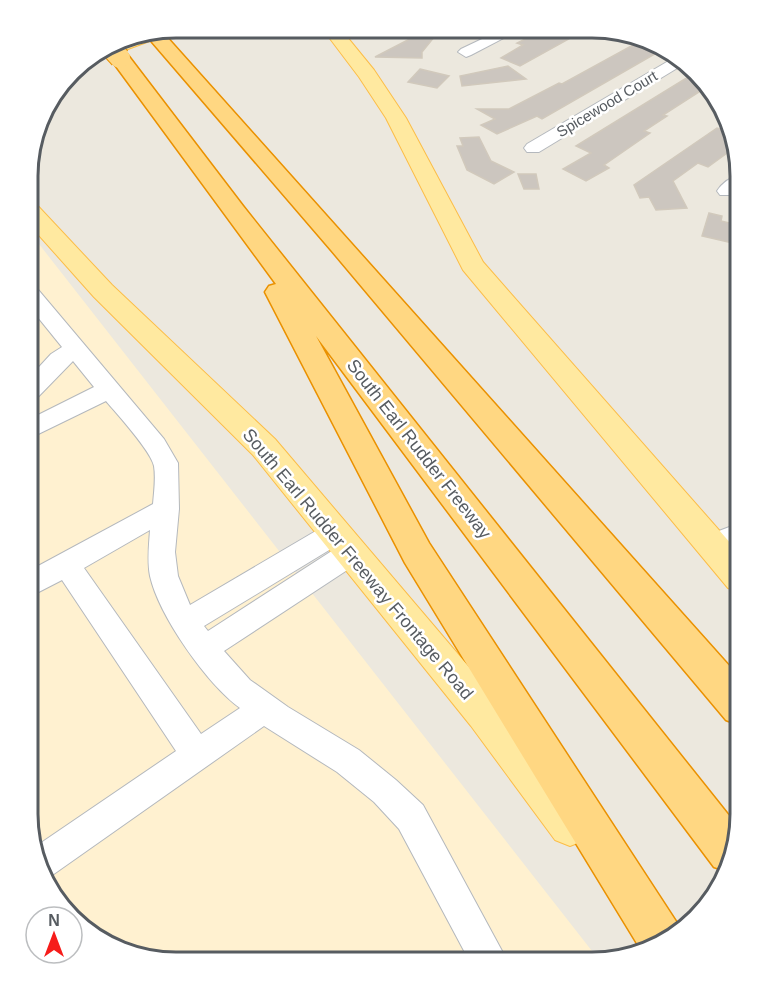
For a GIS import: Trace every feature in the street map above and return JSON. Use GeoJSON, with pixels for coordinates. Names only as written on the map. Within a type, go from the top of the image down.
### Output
{"type":"FeatureCollection","features":[{"type":"Feature","properties":{"kind":"highway"},"geometry":{"type":"LineString","coordinates":[[157,39],[729,694]]}},
{"type":"Feature","properties":{"kind":"highway","name":"South Earl Rudder Freeway"},"geometry":{"type":"LineString","coordinates":[[109,55],[234,211],[726,845]]}},
{"type":"Feature","properties":{"kind":"highway"},"geometry":{"type":"LineString","coordinates":[[234,211],[417,553],[657,934]]}},
{"type":"Feature","properties":{"kind":"highway"},"geometry":{"type":"LineString","coordinates":[[628,576],[729,670]]}},
{"type":"Feature","properties":{"kind":"main road"},"geometry":{"type":"LineString","coordinates":[[339,38],[367,74],[396,118],[472,265],[729,566]]}},
{"type":"Feature","properties":{"kind":"main road","name":"South Earl Rudder Freeway Frontage Road"},"geometry":{"type":"LineString","coordinates":[[38,220],[104,291],[264,447],[484,713],[656,935]]}},
{"type":"Feature","properties":{"kind":"street"},"geometry":{"type":"LineString","coordinates":[[466,52],[495,38]]}},
{"type":"Feature","properties":{"kind":"street","name":"Spicewood Court"},"geometry":{"type":"LineString","coordinates":[[533,148],[672,65]]}},
{"type":"Feature","properties":{"kind":"street"},"geometry":{"type":"LineString","coordinates":[[38,303],[156,445],[166,463],[166,509],[162,552],[164,576],[175,607],[204,649],[239,690],[348,761],[385,791],[411,817],[484,951]]}},
{"type":"Feature","properties":{"kind":"street"},"geometry":{"type":"LineString","coordinates":[[38,382],[59,359],[77,348]]}},
{"type":"Feature","properties":{"kind":"street"},"geometry":{"type":"LineString","coordinates":[[38,424],[110,389]]}},
{"type":"Feature","properties":{"kind":"street"},"geometry":{"type":"LineString","coordinates":[[38,579],[166,509]]}},
{"type":"Feature","properties":{"kind":"street"},"geometry":{"type":"LineString","coordinates":[[712,545],[729,538]]}},
{"type":"Feature","properties":{"kind":"street"},"geometry":{"type":"LineString","coordinates":[[186,622],[343,543]]}},
{"type":"Feature","properties":{"kind":"street"},"geometry":{"type":"LineString","coordinates":[[204,649],[343,543]]}},
{"type":"Feature","properties":{"kind":"street"},"geometry":{"type":"LineString","coordinates":[[66,564],[197,755]]}},
{"type":"Feature","properties":{"kind":"street"},"geometry":{"type":"LineString","coordinates":[[46,859],[265,708]]}},
{"type":"Feature","properties":{"kind":"shaded area"},"geometry":{"type":"Polygon","coordinates":[[[38,243],[592,951],[167,951],[149,949],[107,933],[84,916],[84,905],[73,905],[66,897],[48,866],[42,849],[38,813],[38,243]]]}},
{"type":"Feature","properties":{"kind":"building"},"geometry":{"type":"Polygon","coordinates":[[[412,38],[433,38],[422,52],[422,58],[375,57],[412,38]]]}},
{"type":"Feature","properties":{"kind":"building"},"geometry":{"type":"Polygon","coordinates":[[[527,38],[571,38],[520,66],[501,58],[523,45],[517,43],[527,38]]]}},
{"type":"Feature","properties":{"kind":"building"},"geometry":{"type":"Polygon","coordinates":[[[634,44],[655,54],[542,119],[537,116],[497,134],[481,125],[495,119],[477,109],[509,109],[559,83],[562,84],[634,44]]]}},
{"type":"Feature","properties":{"kind":"building"},"geometry":{"type":"Polygon","coordinates":[[[508,66],[526,79],[462,86],[460,76],[508,66]]]}},
{"type":"Feature","properties":{"kind":"building"},"geometry":{"type":"Polygon","coordinates":[[[420,69],[449,76],[437,88],[408,82],[420,69]]]}},
{"type":"Feature","properties":{"kind":"building"},"geometry":{"type":"Polygon","coordinates":[[[688,77],[700,91],[663,115],[667,116],[644,131],[650,133],[604,165],[609,168],[586,181],[563,169],[591,153],[576,146],[688,77]]]}},
{"type":"Feature","properties":{"kind":"building"},"geometry":{"type":"Polygon","coordinates":[[[717,128],[721,129],[727,153],[708,167],[698,163],[673,181],[687,208],[656,210],[649,197],[640,198],[634,185],[717,128]]]}},
{"type":"Feature","properties":{"kind":"building"},"geometry":{"type":"Polygon","coordinates":[[[479,137],[491,161],[514,172],[494,184],[467,170],[457,146],[463,146],[460,138],[479,137]]]}},
{"type":"Feature","properties":{"kind":"building"},"geometry":{"type":"Polygon","coordinates":[[[518,174],[536,174],[539,189],[524,189],[518,174]]]}},
{"type":"Feature","properties":{"kind":"building"},"geometry":{"type":"Polygon","coordinates":[[[709,213],[722,216],[721,221],[730,223],[730,242],[702,236],[709,213]]]}}]}
